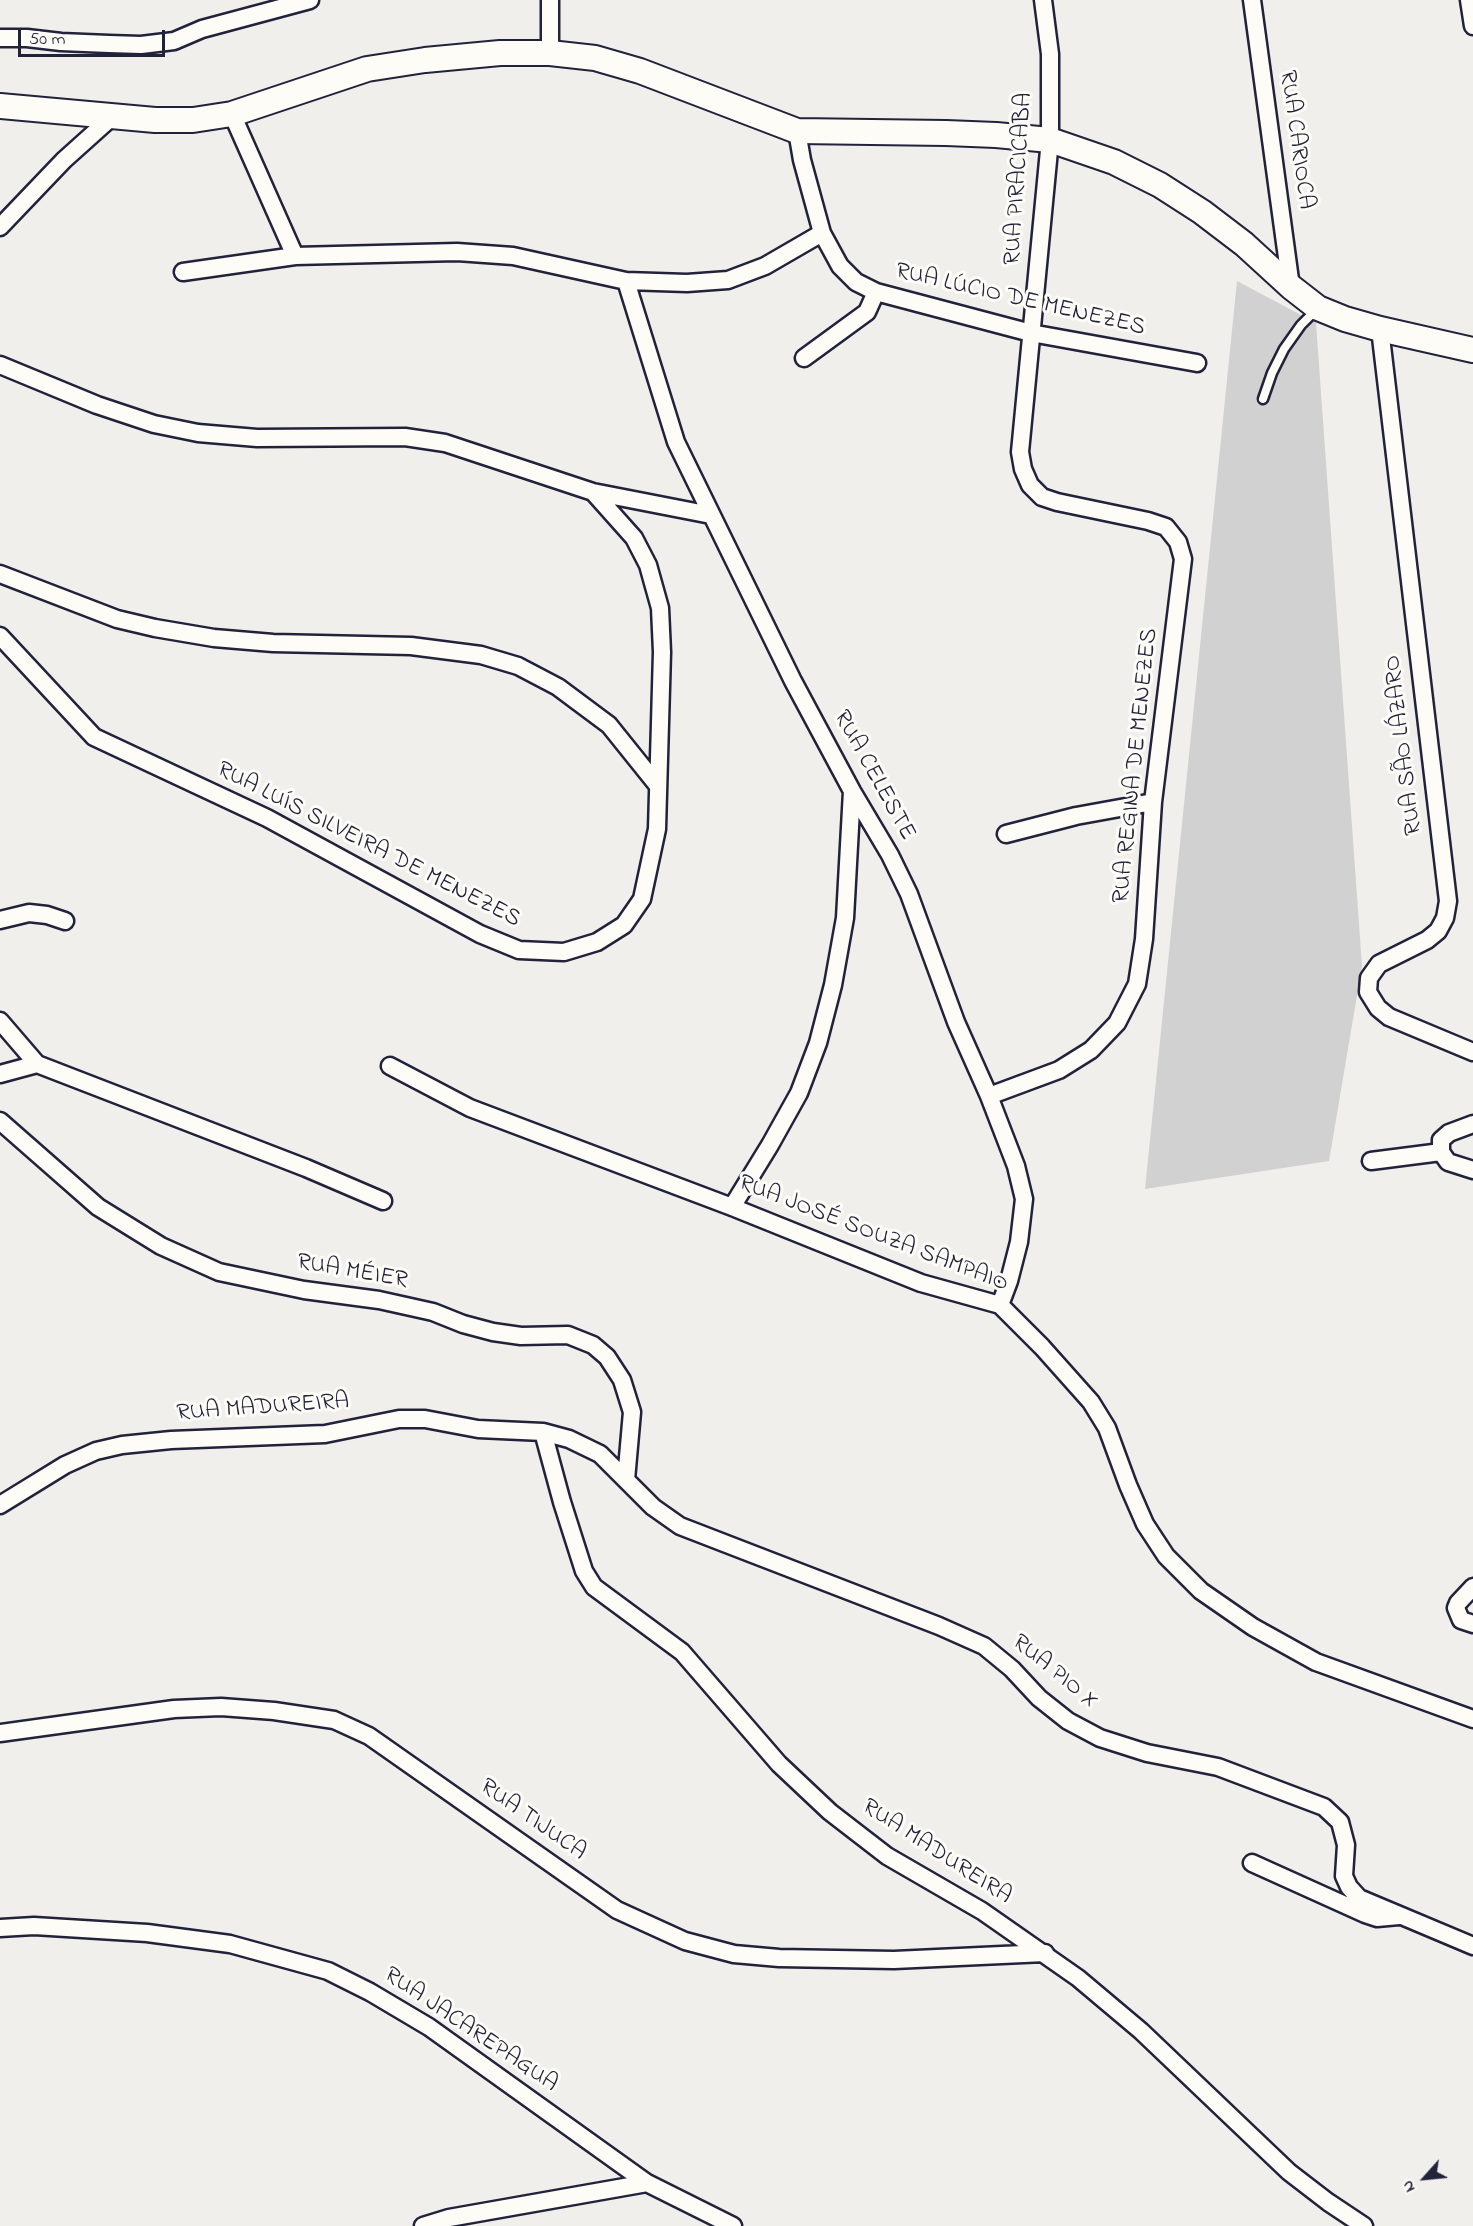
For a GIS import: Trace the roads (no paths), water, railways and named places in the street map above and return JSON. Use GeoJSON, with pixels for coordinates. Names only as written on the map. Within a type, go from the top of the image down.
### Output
{"type":"FeatureCollection","features":[{"type":"Feature","properties":{"kind":"street"},"geometry":{"type":"LineString","coordinates":[[0,38],[141,45],[174,41],[212,26],[310,0]]}},
{"type":"Feature","properties":{"kind":"street"},"geometry":{"type":"LineString","coordinates":[[550,0],[550,53]]}},
{"type":"Feature","properties":{"kind":"street","name":"RUA PIRACICABA"},"geometry":{"type":"LineString","coordinates":[[1023,469],[1020,452],[1050,141],[1050,54],[1042,0]]}},
{"type":"Feature","properties":{"kind":"street","name":"RUA CARIOCA"},"geometry":{"type":"LineString","coordinates":[[1252,0],[1291,287]]}},
{"type":"Feature","properties":{"kind":"street"},"geometry":{"type":"LineString","coordinates":[[1469,0],[1473,26]]}},
{"type":"Feature","properties":{"kind":"street"},"geometry":{"type":"LineString","coordinates":[[0,106],[193,120],[232,114],[367,69],[425,60],[500,53],[550,53],[595,58],[640,70],[797,131],[996,135],[1050,141],[1114,162],[1160,185],[1202,212],[1244,244],[1318,308],[1380,329],[1473,350]]}},
{"type":"Feature","properties":{"kind":"street"},"geometry":{"type":"LineString","coordinates":[[232,114],[295,256]]}},
{"type":"Feature","properties":{"kind":"street"},"geometry":{"type":"LineString","coordinates":[[0,227],[64,160],[113,116]]}},
{"type":"Feature","properties":{"kind":"street","name":"RUA LÚCIO DE MENEZES"},"geometry":{"type":"LineString","coordinates":[[797,131],[802,160],[822,233],[840,266],[856,282],[876,292],[1031,333],[1197,363]]}},
{"type":"Feature","properties":{"kind":"street"},"geometry":{"type":"LineString","coordinates":[[183,272],[295,256],[457,252],[513,256],[626,281],[687,283],[728,280],[765,266],[822,233]]}},
{"type":"Feature","properties":{"kind":"street","name":"RUA CELESTE"},"geometry":{"type":"LineString","coordinates":[[626,281],[676,442],[793,681],[852,791],[890,855],[909,894],[956,1022],[989,1096],[1016,1166],[1024,1199],[1019,1242],[1000,1305]]}},
{"type":"Feature","properties":{"kind":"street"},"geometry":{"type":"LineString","coordinates":[[804,358],[867,312],[876,292]]}},
{"type":"Feature","properties":{"kind":"street","name":"RUA SÃO LÁZARO"},"geometry":{"type":"LineString","coordinates":[[1380,329],[1448,901],[1445,918],[1438,931],[1427,940],[1379,964],[1369,978],[1368,992],[1378,1008],[1389,1017],[1473,1052]]}},
{"type":"Feature","properties":{"kind":"street"},"geometry":{"type":"LineString","coordinates":[[0,365],[97,405],[154,424],[198,433],[257,438],[405,437],[445,443],[593,492],[711,515]]}},
{"type":"Feature","properties":{"kind":"street","name":"RUA REGINA DE MENEZES"},"geometry":{"type":"LineString","coordinates":[[989,1096],[1059,1070],[1091,1050],[1117,1023],[1137,984],[1144,939],[1153,802],[1183,559],[1178,542],[1166,527],[1042,497],[1030,485],[1023,469]]}},
{"type":"Feature","properties":{"kind":"street","name":"RUA LUÍS SILVEIRA DE MENEZES"},"geometry":{"type":"LineString","coordinates":[[0,636],[94,737],[267,818],[480,934],[519,950],[564,952],[597,942],[624,924],[642,899],[657,829],[662,652],[660,609],[648,565],[634,538],[593,492]]}},
{"type":"Feature","properties":{"kind":"street"},"geometry":{"type":"LineString","coordinates":[[0,574],[117,619],[155,628],[214,638],[273,644],[411,646],[481,655],[518,666],[558,687],[609,725],[658,786]]}},
{"type":"Feature","properties":{"kind":"street"},"geometry":{"type":"LineString","coordinates":[[732,1207],[799,1093],[818,1043],[833,985],[845,918],[852,791]]}},
{"type":"Feature","properties":{"kind":"street"},"geometry":{"type":"LineString","coordinates":[[1006,834],[1076,816],[1153,802]]}},
{"type":"Feature","properties":{"kind":"street"},"geometry":{"type":"LineString","coordinates":[[0,920],[29,913],[46,915],[64,921]]}},
{"type":"Feature","properties":{"kind":"street"},"geometry":{"type":"LineString","coordinates":[[0,1021],[38,1064],[306,1168],[383,1201]]}},
{"type":"Feature","properties":{"kind":"street"},"geometry":{"type":"LineString","coordinates":[[0,1074],[38,1064]]}},
{"type":"Feature","properties":{"kind":"street","name":"RUA JOSÉ SOUZA SAMPAIO"},"geometry":{"type":"LineString","coordinates":[[390,1066],[470,1108],[732,1207],[921,1283],[1000,1305],[1042,1347],[1091,1402],[1107,1428],[1145,1524],[1166,1556],[1201,1591],[1253,1627],[1316,1662],[1473,1719]]}},
{"type":"Feature","properties":{"kind":"street","name":"RUA MÉIER"},"geometry":{"type":"LineString","coordinates":[[0,1121],[98,1207],[161,1246],[219,1272],[304,1290],[379,1300],[422,1309],[493,1332],[521,1336],[568,1335],[593,1345],[607,1357],[622,1380],[632,1412],[626,1480]]}},
{"type":"Feature","properties":{"kind":"street"},"geometry":{"type":"LineString","coordinates":[[1473,1124],[1449,1132],[1441,1140],[1441,1152],[1448,1162],[1473,1170]]}},
{"type":"Feature","properties":{"kind":"street"},"geometry":{"type":"LineString","coordinates":[[1371,1161],[1441,1152]]}},
{"type":"Feature","properties":{"kind":"street","name":"RUA MADUREIRA"},"geometry":{"type":"LineString","coordinates":[[0,1505],[65,1465],[96,1451],[122,1445],[171,1440],[325,1434],[399,1419],[425,1419],[478,1430],[543,1432],[569,1439],[600,1454],[626,1480]]}},
{"type":"Feature","properties":{"kind":"street","name":"RUA MADUREIRA"},"geometry":{"type":"LineString","coordinates":[[543,1432],[584,1571],[594,1587],[682,1652],[779,1764],[830,1812],[887,1856],[982,1911],[1078,1978],[1141,2031],[1289,2172],[1364,2226]]}},
{"type":"Feature","properties":{"kind":"street","name":"RUA PIO X"},"geometry":{"type":"LineString","coordinates":[[626,1480],[653,1508],[680,1526],[939,1626],[984,1646],[1012,1669],[1046,1704],[1068,1721],[1100,1738],[1147,1753],[1218,1767],[1324,1808],[1340,1822],[1344,1833],[1344,1876],[1349,1887],[1359,1898],[1473,1946]]}},
{"type":"Feature","properties":{"kind":"street"},"geometry":{"type":"LineString","coordinates":[[1473,1587],[1456,1608],[1461,1620],[1473,1624]]}},
{"type":"Feature","properties":{"kind":"street","name":"RUA TIJUCA"},"geometry":{"type":"LineString","coordinates":[[0,1733],[174,1709],[221,1707],[274,1711],[334,1720],[369,1736],[617,1910],[685,1941],[734,1954],[779,1958],[894,1960],[1045,1953]]}},
{"type":"Feature","properties":{"kind":"street"},"geometry":{"type":"LineString","coordinates":[[1252,1863],[1365,1914],[1377,1918],[1402,1915]]}},
{"type":"Feature","properties":{"kind":"street","name":"RUA JACAREPAGUA"},"geometry":{"type":"LineString","coordinates":[[0,1928],[34,1926],[159,1934],[230,1944],[328,1971],[370,1992],[429,2027],[647,2183],[733,2226]]}},
{"type":"Feature","properties":{"kind":"street"},"geometry":{"type":"LineString","coordinates":[[423,2226],[449,2218],[647,2183]]}},
{"type":"Feature","properties":{"kind":"lane"},"geometry":{"type":"LineString","coordinates":[[1263,399],[1284,349],[1301,325],[1318,308]]}}]}
